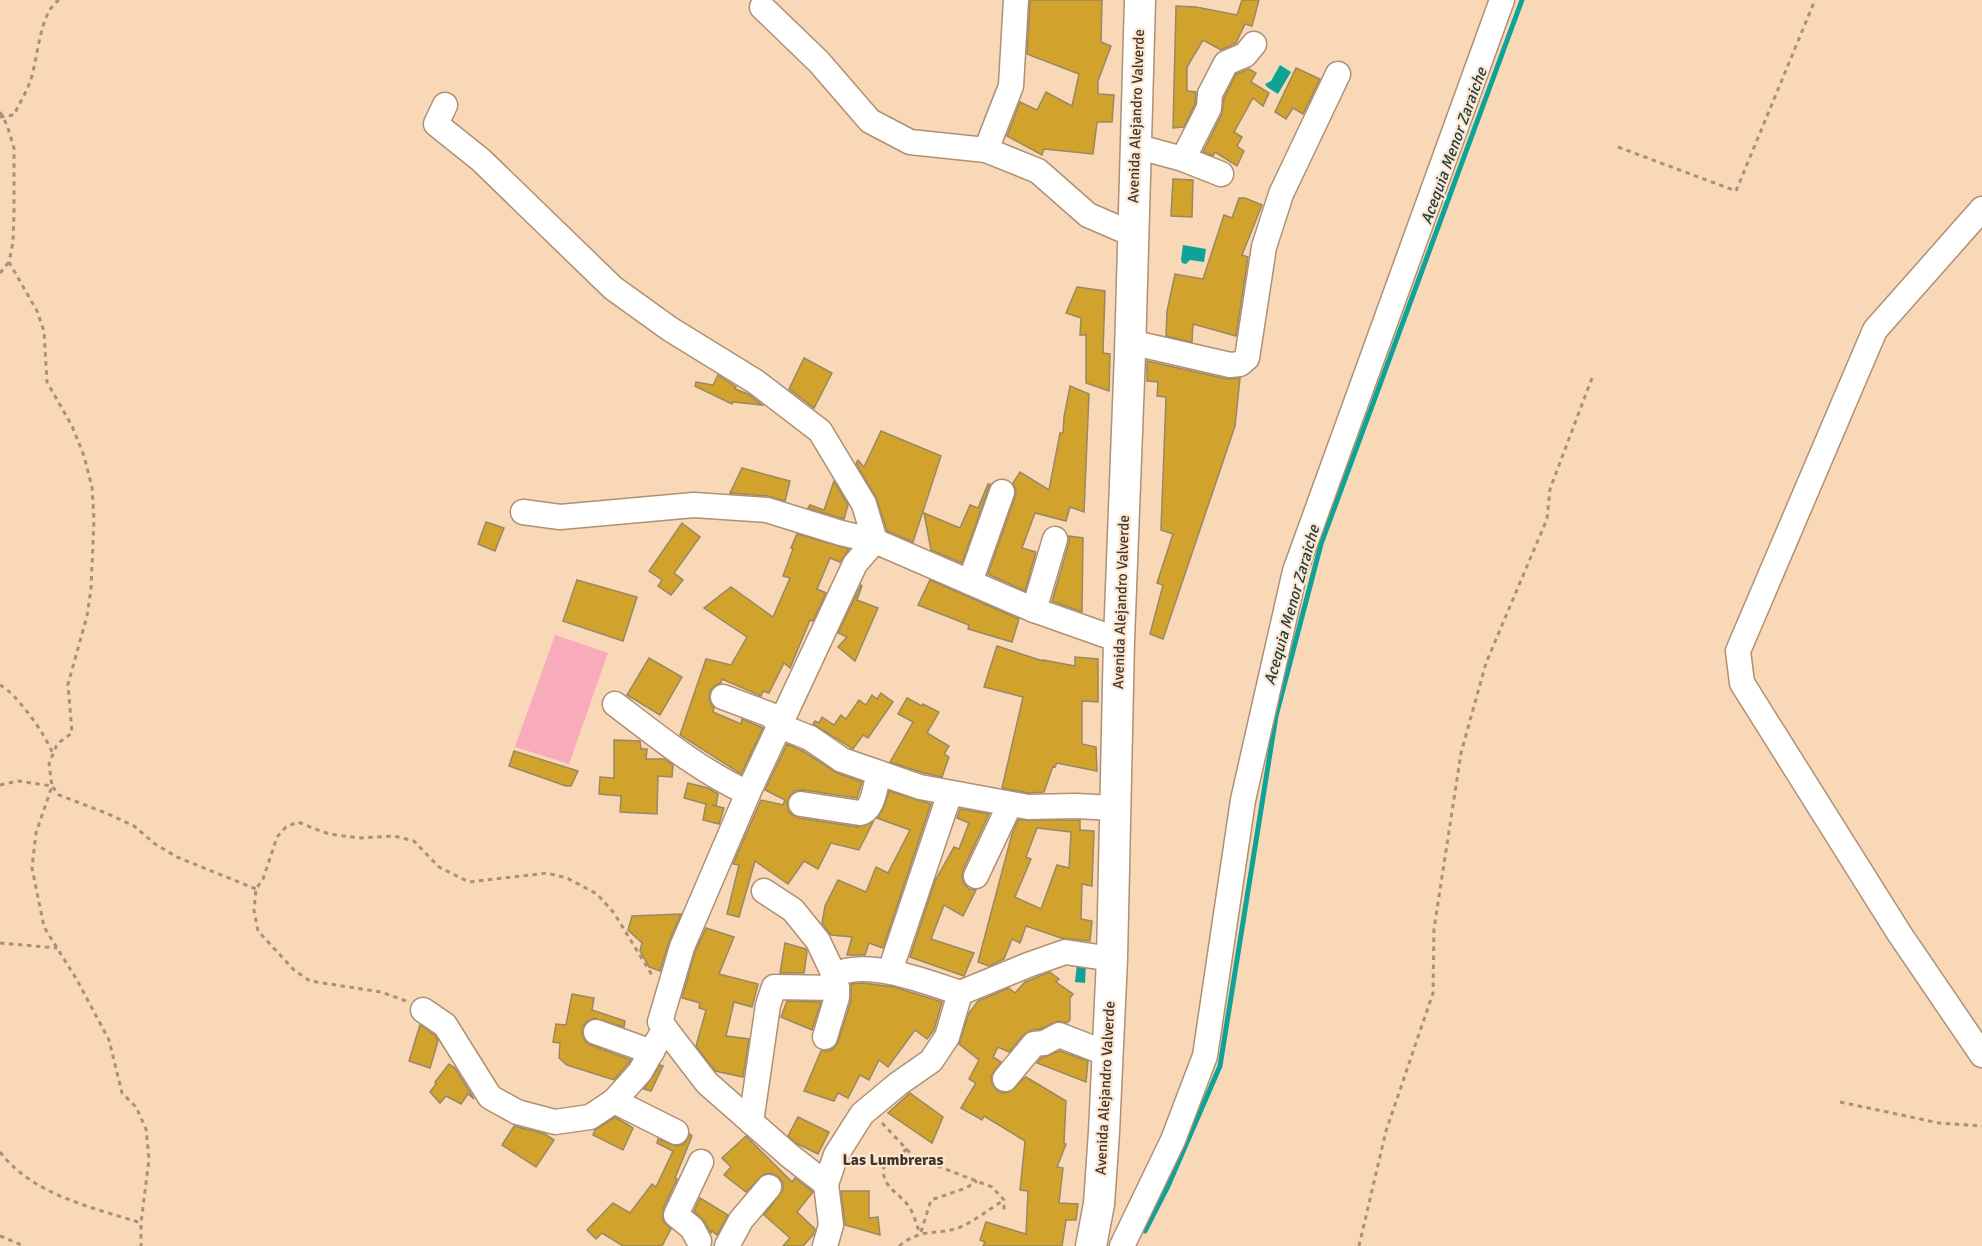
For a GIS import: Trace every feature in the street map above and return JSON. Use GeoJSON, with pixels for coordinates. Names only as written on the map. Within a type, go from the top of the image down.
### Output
{"type":"FeatureCollection","features":[{"type":"Feature","properties":{"kind":"main road","name":"Avenida Alejandro Valverde"},"geometry":{"type":"LineString","coordinates":[[1091,1246],[1099,1204],[1112,959],[1119,640],[1140,0]]}},
{"type":"Feature","properties":{"kind":"main road","name":"Avenida Alejandro Valverde"},"geometry":{"type":"LineString","coordinates":[[1084,1246],[1099,1204]]}},
{"type":"Feature","properties":{"kind":"street"},"geometry":{"type":"LineString","coordinates":[[986,150],[1011,86],[1016,0]]}},
{"type":"Feature","properties":{"kind":"street"},"geometry":{"type":"LineString","coordinates":[[1122,1246],[1173,1140],[1205,1056],[1243,800],[1295,572],[1502,0]]}},
{"type":"Feature","properties":{"kind":"street"},"geometry":{"type":"LineString","coordinates":[[762,7],[819,62],[870,121],[910,142],[986,150],[1038,171],[1088,215],[1132,234]]}},
{"type":"Feature","properties":{"kind":"street"},"geometry":{"type":"LineString","coordinates":[[1183,159],[1209,108],[1210,94],[1226,63],[1245,55],[1254,44]]}},
{"type":"Feature","properties":{"kind":"street"},"geometry":{"type":"LineString","coordinates":[[1130,342],[1230,365],[1240,364],[1247,358],[1264,247],[1281,194],[1338,75]]}},
{"type":"Feature","properties":{"kind":"street"},"geometry":{"type":"LineString","coordinates":[[445,105],[436,124],[481,160],[613,288],[670,329],[756,382],[820,431],[864,504],[875,541]]}},
{"type":"Feature","properties":{"kind":"street"},"geometry":{"type":"LineString","coordinates":[[1135,146],[1183,159],[1221,174]]}},
{"type":"Feature","properties":{"kind":"street"},"geometry":{"type":"LineString","coordinates":[[1982,209],[1875,330],[1738,651],[1742,683],[1899,933],[1982,1055]]}},
{"type":"Feature","properties":{"kind":"street"},"geometry":{"type":"LineString","coordinates":[[970,582],[1002,492]]}},
{"type":"Feature","properties":{"kind":"street"},"geometry":{"type":"LineString","coordinates":[[523,512],[560,517],[694,506],[767,510],[875,541],[1034,610],[1119,640]]}},
{"type":"Feature","properties":{"kind":"street"},"geometry":{"type":"LineString","coordinates":[[1034,610],[1055,539]]}},
{"type":"Feature","properties":{"kind":"street"},"geometry":{"type":"LineString","coordinates":[[826,1184],[790,1156],[707,1083],[660,1022],[682,946],[748,793],[855,564],[875,541]]}},
{"type":"Feature","properties":{"kind":"street"},"geometry":{"type":"LineString","coordinates":[[723,697],[771,716],[780,726],[810,738],[842,760],[920,787],[1028,807],[1115,808]]}},
{"type":"Feature","properties":{"kind":"street"},"geometry":{"type":"LineString","coordinates":[[615,704],[720,779],[748,793]]}},
{"type":"Feature","properties":{"kind":"street"},"geometry":{"type":"LineString","coordinates":[[801,804],[865,812],[869,807],[879,773]]}},
{"type":"Feature","properties":{"kind":"street"},"geometry":{"type":"LineString","coordinates":[[890,971],[950,793]]}},
{"type":"Feature","properties":{"kind":"street"},"geometry":{"type":"LineString","coordinates":[[976,876],[1010,804]]}},
{"type":"Feature","properties":{"kind":"street"},"geometry":{"type":"LineString","coordinates":[[764,891],[793,910],[818,941],[836,981],[837,997],[825,1037]]}},
{"type":"Feature","properties":{"kind":"street"},"geometry":{"type":"LineString","coordinates":[[836,981],[843,970],[890,971],[960,993],[1065,952],[1112,959]]}},
{"type":"Feature","properties":{"kind":"street"},"geometry":{"type":"LineString","coordinates":[[751,1122],[768,1005],[774,987],[836,981]]}},
{"type":"Feature","properties":{"kind":"street"},"geometry":{"type":"LineString","coordinates":[[825,1246],[831,1226],[826,1184],[836,1155],[868,1108],[898,1083],[931,1061],[947,1037],[960,993]]}},
{"type":"Feature","properties":{"kind":"street"},"geometry":{"type":"LineString","coordinates":[[423,1010],[445,1025],[490,1097],[518,1112],[555,1122],[590,1117],[614,1101],[640,1072],[665,1028]]}},
{"type":"Feature","properties":{"kind":"street"},"geometry":{"type":"LineString","coordinates":[[596,1032],[652,1052]]}},
{"type":"Feature","properties":{"kind":"street"},"geometry":{"type":"LineString","coordinates":[[1005,1080],[1034,1044],[1044,1043],[1059,1035],[1108,1054]]}},
{"type":"Feature","properties":{"kind":"street"},"geometry":{"type":"LineString","coordinates":[[614,1101],[676,1131]]}},
{"type":"Feature","properties":{"kind":"street"},"geometry":{"type":"LineString","coordinates":[[701,1162],[676,1215],[692,1228],[702,1244]]}},
{"type":"Feature","properties":{"kind":"street"},"geometry":{"type":"LineString","coordinates":[[727,1246],[741,1221],[769,1187]]}},
{"type":"Feature","properties":{"kind":"path"},"geometry":{"type":"LineString","coordinates":[[1,117],[14,115],[22,100],[30,83],[37,44],[52,4],[59,0]]}},
{"type":"Feature","properties":{"kind":"path"},"geometry":{"type":"LineString","coordinates":[[1618,147],[1736,191],[1815,0]]}},
{"type":"Feature","properties":{"kind":"path"},"geometry":{"type":"LineString","coordinates":[[0,112],[7,125],[14,148],[13,242],[9,262],[0,273]]}},
{"type":"Feature","properties":{"kind":"path"},"geometry":{"type":"LineString","coordinates":[[9,262],[24,285],[40,321],[46,348],[47,382],[72,426],[84,456],[92,487],[94,520],[91,589],[87,616],[68,684],[72,733],[57,744],[49,764],[52,786],[36,833],[32,868],[44,927],[77,980],[109,1040],[122,1093],[136,1107],[146,1129],[149,1159],[141,1223],[141,1246]]}},
{"type":"Feature","properties":{"kind":"path"},"geometry":{"type":"LineString","coordinates":[[1359,1246],[1386,1131],[1433,993],[1434,929],[1461,753],[1486,663],[1547,519],[1550,489],[1592,378]]}},
{"type":"Feature","properties":{"kind":"path"},"geometry":{"type":"LineString","coordinates":[[0,685],[17,697],[48,740],[53,754]]}},
{"type":"Feature","properties":{"kind":"path"},"geometry":{"type":"LineString","coordinates":[[0,785],[18,781],[52,786],[59,795],[134,826],[155,844],[177,857],[256,889]]}},
{"type":"Feature","properties":{"kind":"path"},"geometry":{"type":"LineString","coordinates":[[423,1010],[409,1002],[381,992],[310,981],[294,970],[258,931],[254,910],[256,889],[263,879],[277,837],[286,826],[298,822],[336,835],[394,836],[414,841],[439,867],[469,882],[547,873],[567,878],[597,894],[614,913],[650,972],[668,996]]}},
{"type":"Feature","properties":{"kind":"path"},"geometry":{"type":"LineString","coordinates":[[0,943],[57,948]]}},
{"type":"Feature","properties":{"kind":"path"},"geometry":{"type":"LineString","coordinates":[[1840,1102],[1939,1123],[1982,1126]]}},
{"type":"Feature","properties":{"kind":"path"},"geometry":{"type":"LineString","coordinates":[[868,1108],[914,1157],[992,1187],[1004,1200],[1004,1215]]}},
{"type":"Feature","properties":{"kind":"path"},"geometry":{"type":"LineString","coordinates":[[907,1149],[884,1167],[883,1175],[885,1182],[911,1209],[920,1234]]}},
{"type":"Feature","properties":{"kind":"path"},"geometry":{"type":"LineString","coordinates":[[0,1152],[9,1164],[45,1190],[141,1223]]}},
{"type":"Feature","properties":{"kind":"path"},"geometry":{"type":"LineString","coordinates":[[920,1234],[931,1200],[966,1188],[977,1181]]}},
{"type":"Feature","properties":{"kind":"path"},"geometry":{"type":"LineString","coordinates":[[899,1246],[911,1237],[920,1234],[958,1228],[1004,1200]]}},
{"type":"Feature","properties":{"kind":"path"},"geometry":{"type":"LineString","coordinates":[[0,1236],[24,1246]]}},
{"type":"Feature","properties":{"kind":"shaded area"},"geometry":{"type":"Polygon","coordinates":[[[555,635],[608,653],[569,764],[515,747],[555,635]]]}},
{"type":"Feature","properties":{"kind":"water"},"geometry":{"type":"Polygon","coordinates":[[[1280,65],[1291,72],[1278,94],[1265,84],[1271,81],[1280,65]]]}},
{"type":"Feature","properties":{"kind":"water"},"geometry":{"type":"Polygon","coordinates":[[[1183,245],[1206,249],[1204,262],[1190,260],[1186,264],[1182,263],[1183,245]]]}},
{"type":"Feature","properties":{"kind":"water"},"geometry":{"type":"Polygon","coordinates":[[[1077,963],[1086,964],[1085,983],[1075,982],[1077,963]]]}},
{"type":"Feature","properties":{"kind":"building"},"geometry":{"type":"Polygon","coordinates":[[[1030,0],[1102,0],[1101,42],[1111,46],[1098,81],[1098,94],[1114,95],[1112,122],[1097,122],[1093,154],[1044,149],[1042,155],[1007,136],[1020,102],[1037,110],[1046,92],[1072,106],[1079,74],[1027,54],[1030,0]]]}},
{"type":"Feature","properties":{"kind":"building"},"geometry":{"type":"Polygon","coordinates":[[[1242,0],[1259,0],[1252,26],[1245,24],[1236,43],[1221,50],[1203,40],[1187,67],[1187,91],[1196,92],[1195,104],[1184,127],[1173,128],[1176,6],[1196,7],[1237,15],[1242,0]]]}},
{"type":"Feature","properties":{"kind":"building"},"geometry":{"type":"Polygon","coordinates":[[[1296,68],[1320,79],[1303,114],[1293,108],[1286,119],[1275,112],[1296,68]]]}},
{"type":"Feature","properties":{"kind":"building"},"geometry":{"type":"Polygon","coordinates":[[[1249,69],[1256,73],[1251,82],[1269,93],[1263,106],[1253,98],[1234,132],[1242,137],[1237,146],[1244,151],[1237,166],[1215,152],[1213,156],[1203,152],[1222,114],[1224,98],[1236,74],[1249,69]]]}},
{"type":"Feature","properties":{"kind":"building"},"geometry":{"type":"Polygon","coordinates":[[[1173,179],[1193,180],[1192,217],[1171,216],[1173,179]]]}},
{"type":"Feature","properties":{"kind":"building"},"geometry":{"type":"Polygon","coordinates":[[[1239,198],[1262,205],[1242,255],[1248,257],[1236,336],[1193,324],[1192,342],[1166,336],[1167,311],[1175,274],[1203,279],[1224,215],[1232,218],[1239,198]]]}},
{"type":"Feature","properties":{"kind":"building"},"geometry":{"type":"Polygon","coordinates":[[[1077,287],[1105,291],[1103,353],[1110,354],[1109,391],[1086,383],[1086,335],[1080,335],[1081,318],[1066,313],[1077,287]]]}},
{"type":"Feature","properties":{"kind":"building"},"geometry":{"type":"Polygon","coordinates":[[[804,358],[832,373],[814,408],[789,389],[804,358]]]}},
{"type":"Feature","properties":{"kind":"building"},"geometry":{"type":"Polygon","coordinates":[[[1147,361],[1227,379],[1240,378],[1235,426],[1163,639],[1150,634],[1163,585],[1157,583],[1173,534],[1161,530],[1166,397],[1157,396],[1158,382],[1147,381],[1147,361]]]}},
{"type":"Feature","properties":{"kind":"building"},"geometry":{"type":"Polygon","coordinates":[[[718,375],[736,387],[735,389],[748,394],[762,405],[733,402],[732,404],[695,386],[696,382],[713,385],[718,375]]]}},
{"type":"Feature","properties":{"kind":"building"},"geometry":{"type":"Polygon","coordinates":[[[1070,386],[1089,394],[1084,512],[1070,507],[1066,521],[1035,513],[1022,548],[1036,552],[1025,591],[988,574],[1015,497],[1016,490],[1013,483],[1020,472],[1049,490],[1060,433],[1063,433],[1070,386]]]}},
{"type":"Feature","properties":{"kind":"building"},"geometry":{"type":"Polygon","coordinates":[[[881,431],[941,456],[913,542],[887,531],[876,497],[856,464],[858,460],[864,467],[881,431]]]}},
{"type":"Feature","properties":{"kind":"building"},"geometry":{"type":"Polygon","coordinates":[[[742,468],[790,481],[785,501],[768,496],[730,493],[742,468]]]}},
{"type":"Feature","properties":{"kind":"building"},"geometry":{"type":"Polygon","coordinates":[[[834,481],[848,505],[844,519],[808,508],[810,505],[824,510],[834,481]]]}},
{"type":"Feature","properties":{"kind":"building"},"geometry":{"type":"Polygon","coordinates":[[[990,484],[962,563],[931,550],[924,513],[960,528],[970,505],[978,508],[990,484]]]}},
{"type":"Feature","properties":{"kind":"building"},"geometry":{"type":"Polygon","coordinates":[[[486,522],[504,528],[495,551],[478,544],[486,522]]]}},
{"type":"Feature","properties":{"kind":"building"},"geometry":{"type":"Polygon","coordinates":[[[682,523],[700,537],[674,573],[683,580],[671,595],[658,586],[662,580],[649,571],[682,523]]]}},
{"type":"Feature","properties":{"kind":"building"},"geometry":{"type":"Polygon","coordinates":[[[797,534],[849,549],[840,562],[830,558],[817,589],[826,593],[813,621],[810,620],[790,668],[784,663],[769,693],[763,691],[761,696],[722,679],[721,683],[710,691],[709,700],[714,708],[713,712],[741,724],[742,719],[763,728],[741,774],[680,735],[706,659],[731,665],[747,637],[704,608],[731,587],[773,617],[790,578],[783,576],[797,534]]]}},
{"type":"Feature","properties":{"kind":"building"},"geometry":{"type":"Polygon","coordinates":[[[1069,536],[1083,538],[1082,612],[1052,601],[1069,536]]]}},
{"type":"Feature","properties":{"kind":"building"},"geometry":{"type":"Polygon","coordinates":[[[577,580],[637,597],[623,641],[563,621],[577,580]]]}},
{"type":"Feature","properties":{"kind":"building"},"geometry":{"type":"Polygon","coordinates":[[[930,580],[1019,619],[1012,642],[968,629],[969,625],[918,605],[930,580]]]}},
{"type":"Feature","properties":{"kind":"building"},"geometry":{"type":"Polygon","coordinates":[[[861,585],[857,600],[878,608],[855,661],[838,647],[847,637],[838,633],[861,585]]]}},
{"type":"Feature","properties":{"kind":"building"},"geometry":{"type":"Polygon","coordinates":[[[997,646],[1043,661],[1075,666],[1075,657],[1098,659],[1098,702],[1082,701],[1082,744],[1096,747],[1097,771],[1057,763],[1055,767],[1053,766],[1044,792],[1029,793],[1002,788],[1023,697],[984,687],[997,646]]]}},
{"type":"Feature","properties":{"kind":"building"},"geometry":{"type":"Polygon","coordinates":[[[649,658],[682,677],[660,715],[627,695],[649,658]]]}},
{"type":"Feature","properties":{"kind":"building"},"geometry":{"type":"Polygon","coordinates":[[[881,693],[893,702],[868,738],[863,735],[853,749],[813,724],[815,721],[819,723],[822,717],[834,725],[841,715],[846,719],[859,700],[866,705],[872,695],[877,699],[881,693]]]}},
{"type":"Feature","properties":{"kind":"building"},"geometry":{"type":"Polygon","coordinates":[[[907,698],[939,712],[927,733],[949,746],[944,754],[949,757],[942,777],[890,762],[913,722],[898,714],[907,698]]]}},
{"type":"Feature","properties":{"kind":"building"},"geometry":{"type":"Polygon","coordinates":[[[614,740],[640,741],[641,749],[647,749],[646,759],[664,759],[673,765],[672,777],[658,776],[657,814],[620,812],[621,796],[599,794],[600,777],[614,778],[614,740]]]}},
{"type":"Feature","properties":{"kind":"building"},"geometry":{"type":"Polygon","coordinates":[[[787,744],[803,751],[837,773],[862,782],[857,798],[803,790],[795,791],[787,802],[788,810],[792,815],[858,827],[873,822],[859,850],[831,843],[818,869],[804,861],[788,884],[755,861],[739,917],[727,914],[739,865],[733,864],[761,800],[783,805],[785,800],[765,790],[787,744]]]}},
{"type":"Feature","properties":{"kind":"building"},"geometry":{"type":"Polygon","coordinates":[[[514,751],[578,771],[571,786],[566,786],[509,766],[514,751]]]}},
{"type":"Feature","properties":{"kind":"building"},"geometry":{"type":"Polygon","coordinates":[[[688,783],[708,788],[718,794],[716,806],[724,808],[719,824],[703,820],[706,804],[684,798],[688,783]]]}},
{"type":"Feature","properties":{"kind":"building"},"geometry":{"type":"Polygon","coordinates":[[[889,791],[931,804],[883,948],[869,943],[865,955],[847,955],[852,937],[831,935],[822,923],[825,906],[838,880],[866,892],[876,867],[888,873],[910,830],[877,818],[884,807],[889,791]]]}},
{"type":"Feature","properties":{"kind":"building"},"geometry":{"type":"Polygon","coordinates":[[[960,809],[989,814],[963,870],[964,884],[969,889],[976,890],[963,916],[944,905],[931,939],[974,953],[964,976],[910,957],[935,881],[954,847],[959,849],[969,823],[957,818],[960,809]]]}},
{"type":"Feature","properties":{"kind":"building"},"geometry":{"type":"Polygon","coordinates":[[[1018,820],[1080,820],[1080,830],[1094,831],[1092,886],[1082,884],[1081,919],[1092,921],[1090,941],[1061,938],[1026,926],[1020,943],[1012,939],[1004,959],[989,966],[978,962],[1012,834],[1018,820]],[[1037,828],[1026,857],[1031,859],[1015,897],[1041,909],[1057,865],[1069,868],[1071,832],[1037,828]]]}},
{"type":"Feature","properties":{"kind":"building"},"geometry":{"type":"Polygon","coordinates":[[[681,914],[660,971],[649,967],[640,951],[642,943],[628,930],[632,916],[681,914]]]}},
{"type":"Feature","properties":{"kind":"building"},"geometry":{"type":"Polygon","coordinates":[[[706,928],[734,937],[719,974],[758,984],[752,1007],[734,1002],[726,1036],[749,1039],[743,1077],[715,1071],[696,1046],[706,1010],[699,1008],[700,1003],[682,998],[695,952],[706,928]]]}},
{"type":"Feature","properties":{"kind":"building"},"geometry":{"type":"Polygon","coordinates":[[[785,943],[806,949],[804,973],[780,973],[785,943]]]}},
{"type":"Feature","properties":{"kind":"building"},"geometry":{"type":"Polygon","coordinates":[[[1050,972],[1059,979],[1056,982],[1073,994],[1070,998],[1070,1020],[1067,1023],[1058,1021],[1032,1030],[1023,1035],[1009,1052],[998,1047],[993,1057],[1001,1062],[991,1076],[996,1090],[1002,1093],[1009,1092],[1026,1077],[1066,1101],[1064,1143],[1066,1144],[1057,1167],[1063,1168],[1059,1203],[1078,1204],[1076,1220],[1066,1220],[1062,1246],[983,1246],[985,1242],[980,1240],[986,1222],[1026,1234],[1028,1191],[1020,1190],[1025,1141],[984,1116],[982,1120],[961,1108],[976,1083],[969,1079],[979,1060],[959,1044],[969,1013],[978,1001],[1009,988],[1015,993],[1025,982],[1050,972]]]}},
{"type":"Feature","properties":{"kind":"building"},"geometry":{"type":"Polygon","coordinates":[[[863,983],[894,987],[942,1002],[934,1030],[927,1039],[915,1030],[888,1067],[879,1060],[869,1080],[860,1075],[848,1098],[838,1093],[834,1101],[804,1091],[821,1051],[829,1051],[838,1042],[851,1001],[851,984],[863,983]]]}},
{"type":"Feature","properties":{"kind":"building"},"geometry":{"type":"Polygon","coordinates":[[[572,994],[594,998],[592,1010],[625,1021],[624,1027],[594,1018],[586,1022],[582,1028],[585,1041],[591,1045],[631,1060],[614,1080],[567,1065],[559,1058],[560,1043],[553,1042],[556,1024],[566,1025],[572,994]]]}},
{"type":"Feature","properties":{"kind":"building"},"geometry":{"type":"Polygon","coordinates":[[[787,1001],[821,1002],[812,1030],[781,1017],[787,1001]]]}},
{"type":"Feature","properties":{"kind":"building"},"geometry":{"type":"Polygon","coordinates":[[[420,1025],[435,1035],[438,1041],[430,1068],[409,1061],[420,1025]]]}},
{"type":"Feature","properties":{"kind":"building"},"geometry":{"type":"Polygon","coordinates":[[[1060,1051],[1088,1061],[1086,1082],[1037,1063],[1041,1058],[1060,1051]]]}},
{"type":"Feature","properties":{"kind":"building"},"geometry":{"type":"Polygon","coordinates":[[[449,1064],[455,1068],[474,1099],[468,1094],[461,1104],[446,1096],[440,1103],[430,1092],[449,1064]]]}},
{"type":"Feature","properties":{"kind":"building"},"geometry":{"type":"Polygon","coordinates":[[[660,1065],[663,1066],[651,1091],[644,1089],[660,1065]]]}},
{"type":"Feature","properties":{"kind":"building"},"geometry":{"type":"Polygon","coordinates":[[[910,1093],[943,1117],[932,1143],[888,1113],[910,1093]]]}},
{"type":"Feature","properties":{"kind":"building"},"geometry":{"type":"Polygon","coordinates":[[[615,1117],[633,1128],[623,1150],[593,1135],[595,1130],[615,1117]]]}},
{"type":"Feature","properties":{"kind":"building"},"geometry":{"type":"Polygon","coordinates":[[[798,1117],[829,1132],[818,1154],[796,1143],[788,1136],[798,1117]]]}},
{"type":"Feature","properties":{"kind":"building"},"geometry":{"type":"Polygon","coordinates":[[[514,1126],[545,1134],[554,1140],[536,1167],[502,1145],[514,1126]]]}},
{"type":"Feature","properties":{"kind":"building"},"geometry":{"type":"Polygon","coordinates":[[[690,1134],[692,1136],[675,1178],[677,1179],[663,1209],[663,1221],[671,1229],[662,1246],[623,1246],[602,1233],[596,1239],[587,1230],[613,1203],[630,1213],[652,1184],[656,1187],[673,1151],[657,1143],[658,1139],[677,1146],[684,1144],[690,1134]]]}},
{"type":"Feature","properties":{"kind":"building"},"geometry":{"type":"Polygon","coordinates":[[[746,1136],[792,1182],[795,1178],[813,1192],[797,1212],[815,1229],[813,1235],[803,1246],[783,1246],[790,1238],[764,1215],[783,1190],[783,1183],[779,1177],[771,1173],[764,1174],[746,1192],[724,1175],[731,1167],[722,1158],[746,1136]]]}},
{"type":"Feature","properties":{"kind":"building"},"geometry":{"type":"Polygon","coordinates":[[[841,1191],[869,1191],[869,1218],[878,1217],[880,1235],[845,1225],[841,1191]]]}},
{"type":"Feature","properties":{"kind":"building"},"geometry":{"type":"Polygon","coordinates":[[[700,1198],[728,1215],[717,1235],[712,1231],[711,1233],[694,1211],[700,1198]]]}},
{"type":"Feature","properties":{"kind":"waterway","name":"Acequia Menor Zaraiche"},"geometry":{"type":"LineString","coordinates":[[1145,1231],[1168,1186],[1220,1066],[1276,716],[1321,544],[1522,0]]}},
{"type":"Feature","properties":{"kind":"district","name":"Las Lumbreras"},"geometry":{"type":"Point","coordinates":[893,1160]}}]}
